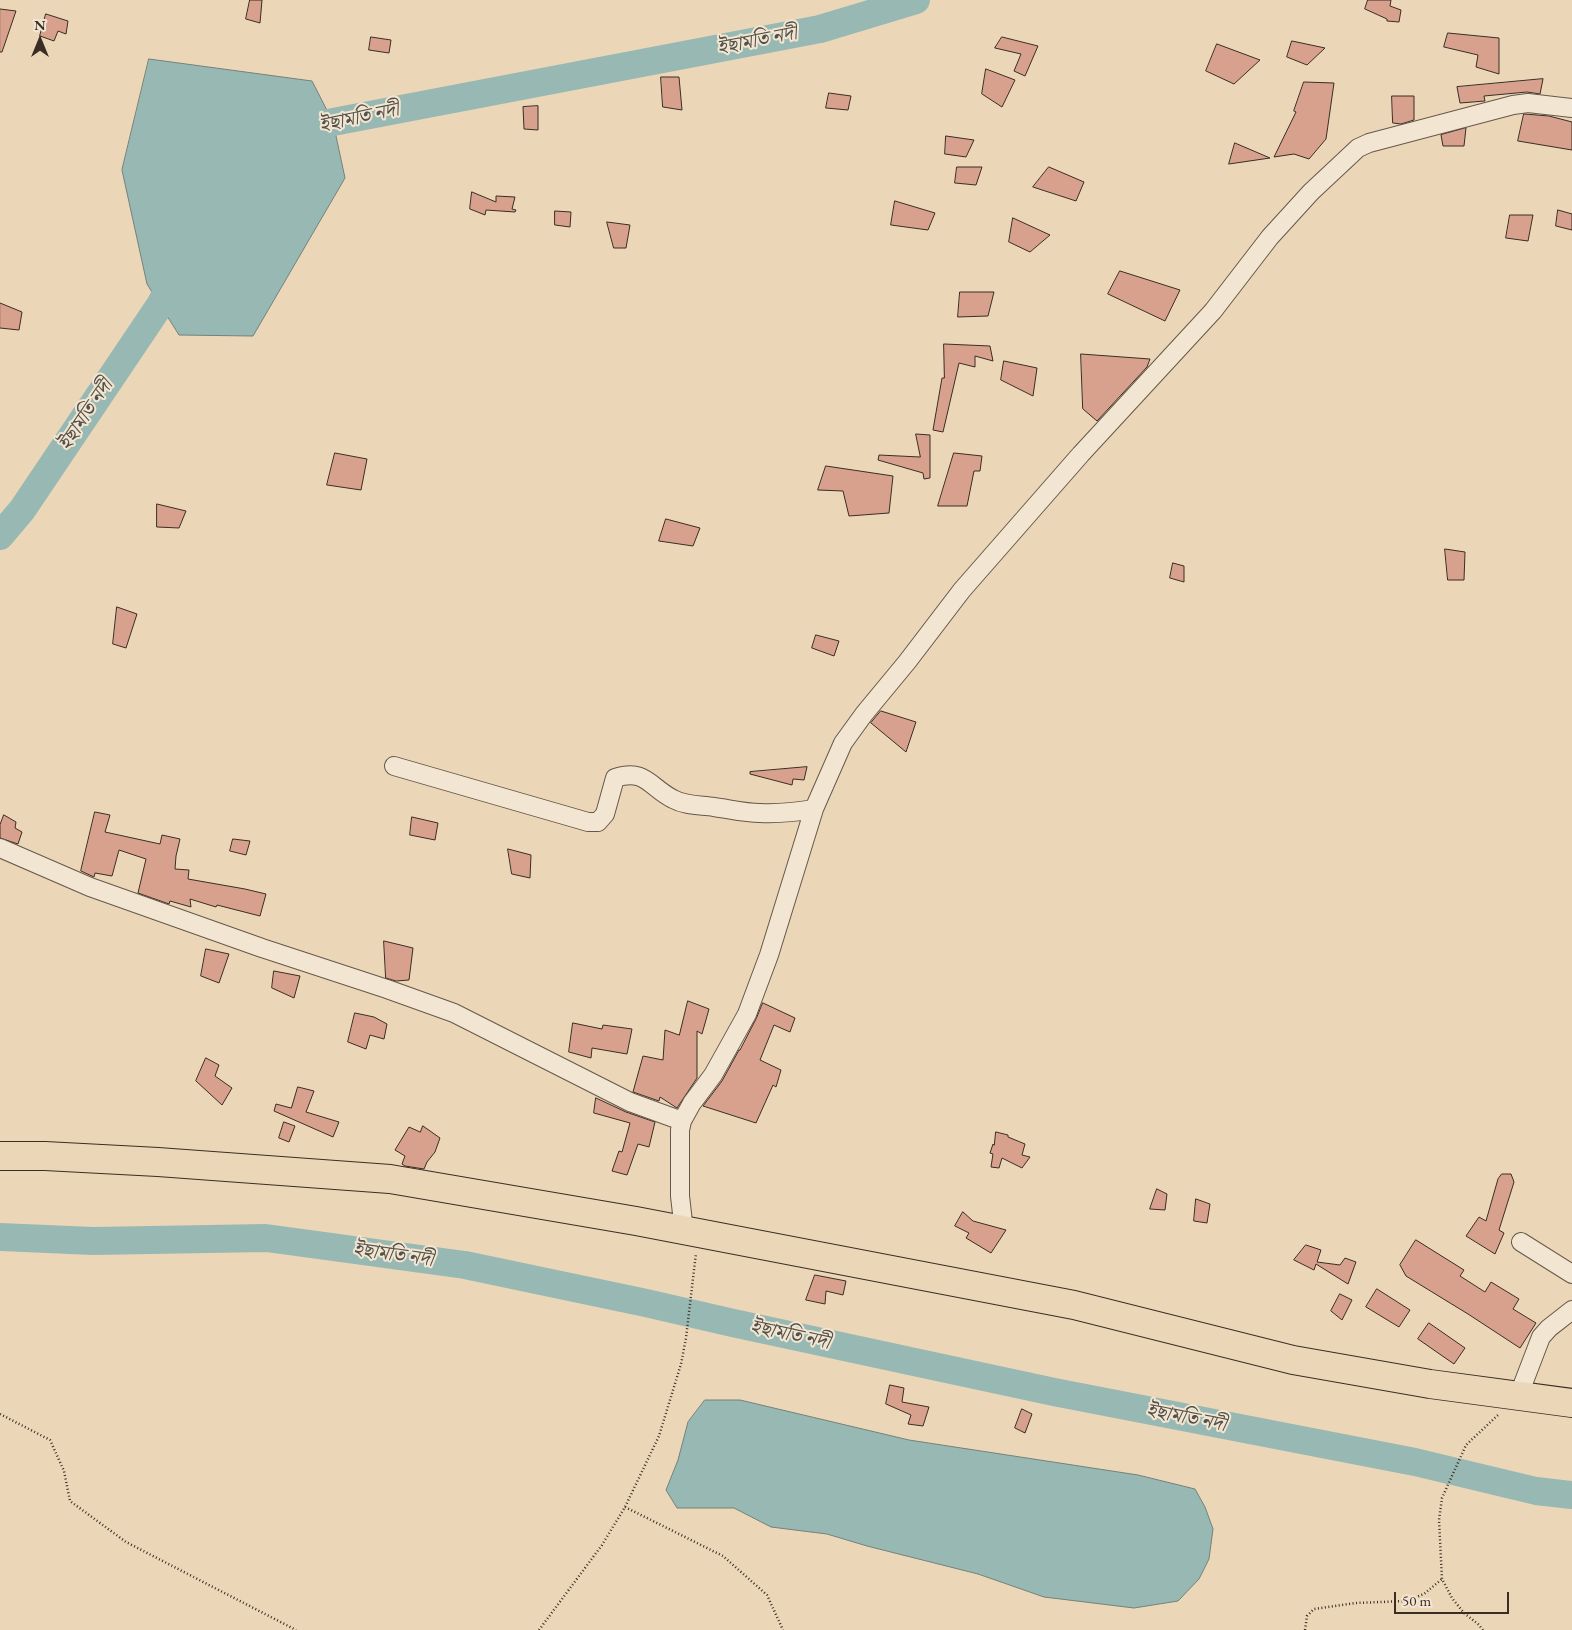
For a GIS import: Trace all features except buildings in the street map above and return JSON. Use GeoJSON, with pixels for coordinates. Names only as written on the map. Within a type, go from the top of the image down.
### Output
{"type":"FeatureCollection","features":[{"type":"Feature","properties":{"kind":"main road"},"geometry":{"type":"LineString","coordinates":[[0,1156],[45,1156],[158,1162],[390,1179],[636,1221],[1074,1305],[1293,1360],[1430,1384],[1572,1404]]}},
{"type":"Feature","properties":{"kind":"street"},"geometry":{"type":"LineString","coordinates":[[684,1231],[680,1196],[680,1130],[682,1121],[692,1103],[713,1075],[747,1014],[769,955],[814,809],[843,743],[962,590],[1081,454],[1213,311],[1270,237],[1344,159],[1358,148],[1370,143],[1513,105],[1528,103],[1572,108]]}},
{"type":"Feature","properties":{"kind":"street"},"geometry":{"type":"LineString","coordinates":[[394,766],[588,822],[598,822],[605,814],[615,778],[627,774],[643,777],[673,800],[695,806],[759,814],[814,809]]}},
{"type":"Feature","properties":{"kind":"street"},"geometry":{"type":"LineString","coordinates":[[0,848],[90,887],[454,1013],[630,1102],[682,1121]]}},
{"type":"Feature","properties":{"kind":"street"},"geometry":{"type":"LineString","coordinates":[[1521,1242],[1572,1274]]}},
{"type":"Feature","properties":{"kind":"street"},"geometry":{"type":"LineString","coordinates":[[1518,1397],[1541,1337],[1549,1328],[1572,1310]]}},
{"type":"Feature","properties":{"kind":"path"},"geometry":{"type":"LineString","coordinates":[[539,1630],[602,1545],[625,1507],[659,1436],[681,1364],[693,1283],[696,1248],[684,1231]]}},
{"type":"Feature","properties":{"kind":"path"},"geometry":{"type":"LineString","coordinates":[[1483,1630],[1464,1613],[1452,1598],[1442,1579],[1439,1520],[1442,1498],[1466,1445],[1518,1397]]}},
{"type":"Feature","properties":{"kind":"path"},"geometry":{"type":"LineString","coordinates":[[0,1414],[50,1440],[64,1471],[70,1501],[126,1542],[296,1630]]}},
{"type":"Feature","properties":{"kind":"path"},"geometry":{"type":"LineString","coordinates":[[625,1507],[723,1556],[767,1594],[783,1630]]}},
{"type":"Feature","properties":{"kind":"path"},"geometry":{"type":"LineString","coordinates":[[1305,1630],[1307,1616],[1314,1609],[1356,1603],[1406,1601],[1424,1594],[1442,1579]]}},
{"type":"Feature","properties":{"kind":"water"},"geometry":{"type":"Polygon","coordinates":[[[149,59],[312,81],[333,122],[345,178],[253,336],[179,335],[147,284],[122,170],[149,59]]]}},
{"type":"Feature","properties":{"kind":"water"},"geometry":{"type":"Polygon","coordinates":[[[705,1400],[740,1400],[909,1440],[1138,1475],[1195,1489],[1205,1507],[1213,1529],[1209,1559],[1199,1579],[1178,1601],[1134,1608],[1044,1597],[978,1574],[827,1534],[771,1527],[734,1508],[677,1508],[666,1490],[678,1460],[688,1422],[705,1400]]]}},
{"type":"Feature","properties":{"kind":"waterway","name":"ইছামতি নদী"},"geometry":{"type":"LineString","coordinates":[[298,134],[333,122],[820,29],[916,0]]}},
{"type":"Feature","properties":{"kind":"waterway","name":"ইছামতি নদী"},"geometry":{"type":"LineString","coordinates":[[0,536],[22,510],[160,305],[178,272]]}},
{"type":"Feature","properties":{"kind":"waterway","name":"ইছামতি নদী"},"geometry":{"type":"LineString","coordinates":[[0,1237],[93,1241],[266,1238],[465,1265],[1054,1392],[1415,1462],[1536,1491],[1572,1495]]}}]}
